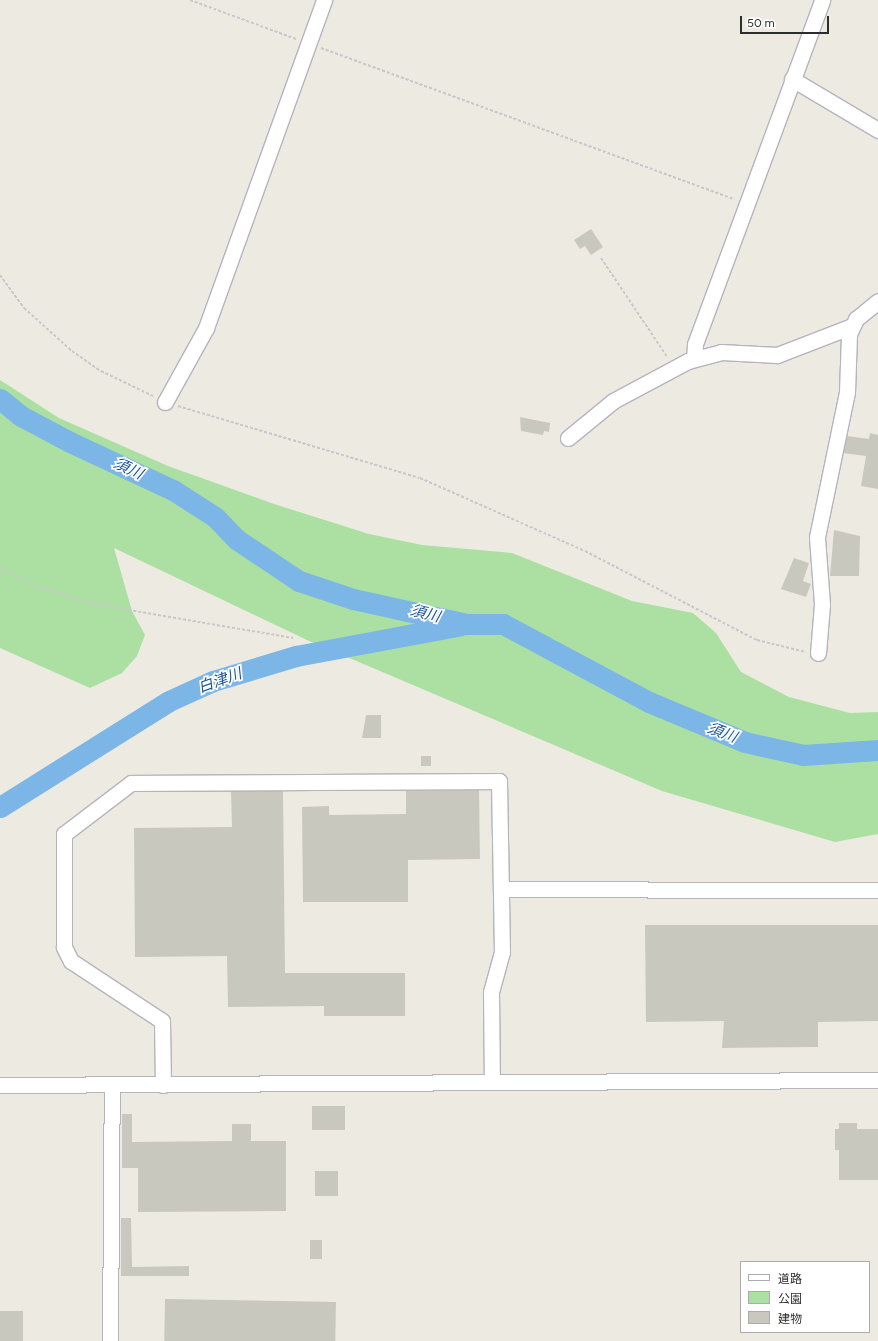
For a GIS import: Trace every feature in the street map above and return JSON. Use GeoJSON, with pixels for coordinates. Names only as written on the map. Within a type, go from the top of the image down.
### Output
{"type":"FeatureCollection","features":[{"type":"Feature","properties":{"kind":"street"},"geometry":{"type":"LineString","coordinates":[[165,402],[200,344],[324,0]]}},
{"type":"Feature","properties":{"kind":"street"},"geometry":{"type":"LineString","coordinates":[[694,359],[695,344],[822,0]]}},
{"type":"Feature","properties":{"kind":"street"},"geometry":{"type":"LineString","coordinates":[[792,79],[878,130]]}},
{"type":"Feature","properties":{"kind":"street"},"geometry":{"type":"LineString","coordinates":[[568,438],[613,401],[674,367],[694,359],[721,352],[777,355],[852,326],[878,301]]}},
{"type":"Feature","properties":{"kind":"street"},"geometry":{"type":"LineString","coordinates":[[818,653],[822,604],[816,537],[846,392],[852,326]]}},
{"type":"Feature","properties":{"kind":"street"},"geometry":{"type":"LineString","coordinates":[[162,1085],[162,1021],[71,961],[64,947],[64,834],[131,783],[494,780],[502,788],[502,952],[491,992],[492,1081]]}},
{"type":"Feature","properties":{"kind":"street"},"geometry":{"type":"LineString","coordinates":[[502,889],[878,890]]}},
{"type":"Feature","properties":{"kind":"street"},"geometry":{"type":"LineString","coordinates":[[0,1085],[878,1080]]}},
{"type":"Feature","properties":{"kind":"street"},"geometry":{"type":"LineString","coordinates":[[110,1341],[112,1085]]}},
{"type":"Feature","properties":{"kind":"path"},"geometry":{"type":"LineString","coordinates":[[190,0],[746,204]]}},
{"type":"Feature","properties":{"kind":"path"},"geometry":{"type":"LineString","coordinates":[[600,258],[674,367]]}},
{"type":"Feature","properties":{"kind":"path"},"geometry":{"type":"LineString","coordinates":[[0,275],[24,308],[72,351],[101,371],[165,402],[420,478],[572,545],[757,640],[818,653]]}},
{"type":"Feature","properties":{"kind":"path"},"geometry":{"type":"LineString","coordinates":[[0,569],[39,587],[94,604],[293,638]]}},
{"type":"Feature","properties":{"kind":"green space"},"geometry":{"type":"Polygon","coordinates":[[[0,380],[59,418],[168,466],[274,504],[369,534],[422,545],[512,553],[632,601],[693,613],[716,633],[741,672],[789,697],[850,713],[878,712],[878,834],[835,842],[662,791],[307,640],[114,548],[132,611],[145,635],[137,656],[122,673],[90,688],[0,648],[0,380]]]}},
{"type":"Feature","properties":{"kind":"building"},"geometry":{"type":"Polygon","coordinates":[[[591,229],[603,247],[591,255],[585,246],[580,249],[574,240],[591,229]]]}},
{"type":"Feature","properties":{"kind":"building"},"geometry":{"type":"Polygon","coordinates":[[[520,417],[550,423],[549,432],[544,431],[543,435],[521,431],[520,417]]]}},
{"type":"Feature","properties":{"kind":"building"},"geometry":{"type":"Polygon","coordinates":[[[870,433],[878,435],[878,489],[861,486],[866,456],[843,453],[847,436],[869,439],[870,433]]]}},
{"type":"Feature","properties":{"kind":"building"},"geometry":{"type":"Polygon","coordinates":[[[834,530],[860,536],[859,576],[830,576],[834,530]]]}},
{"type":"Feature","properties":{"kind":"building"},"geometry":{"type":"Polygon","coordinates":[[[794,558],[809,563],[803,581],[811,584],[806,597],[781,589],[794,558]]]}},
{"type":"Feature","properties":{"kind":"building"},"geometry":{"type":"Polygon","coordinates":[[[366,715],[381,715],[381,738],[362,738],[366,715]]]}},
{"type":"Feature","properties":{"kind":"building"},"geometry":{"type":"Polygon","coordinates":[[[421,756],[431,756],[431,766],[421,766],[421,756]]]}},
{"type":"Feature","properties":{"kind":"building"},"geometry":{"type":"Polygon","coordinates":[[[479,790],[480,859],[408,860],[408,902],[303,902],[302,807],[329,806],[329,815],[406,814],[406,791],[479,790]]]}},
{"type":"Feature","properties":{"kind":"building"},"geometry":{"type":"Polygon","coordinates":[[[231,791],[283,791],[285,973],[405,973],[405,1016],[324,1016],[324,1006],[228,1007],[227,956],[135,957],[134,828],[232,827],[231,791]]]}},
{"type":"Feature","properties":{"kind":"building"},"geometry":{"type":"Polygon","coordinates":[[[645,925],[878,925],[878,1021],[818,1022],[818,1047],[722,1048],[724,1021],[646,1022],[645,925]]]}},
{"type":"Feature","properties":{"kind":"building"},"geometry":{"type":"Polygon","coordinates":[[[312,1106],[345,1106],[345,1130],[312,1130],[312,1106]]]}},
{"type":"Feature","properties":{"kind":"building"},"geometry":{"type":"Polygon","coordinates":[[[122,1114],[132,1114],[132,1142],[232,1141],[232,1124],[251,1124],[251,1141],[286,1141],[286,1211],[138,1212],[138,1168],[122,1168],[122,1114]]]}},
{"type":"Feature","properties":{"kind":"building"},"geometry":{"type":"Polygon","coordinates":[[[839,1123],[857,1123],[857,1129],[878,1129],[878,1180],[839,1180],[839,1150],[835,1150],[835,1129],[839,1129],[839,1123]]]}},
{"type":"Feature","properties":{"kind":"building"},"geometry":{"type":"Polygon","coordinates":[[[315,1171],[338,1171],[338,1196],[315,1196],[315,1171]]]}},
{"type":"Feature","properties":{"kind":"building"},"geometry":{"type":"Polygon","coordinates":[[[121,1218],[131,1218],[132,1267],[189,1266],[189,1276],[121,1276],[121,1218]]]}},
{"type":"Feature","properties":{"kind":"building"},"geometry":{"type":"Polygon","coordinates":[[[310,1240],[322,1240],[322,1259],[310,1259],[310,1240]]]}},
{"type":"Feature","properties":{"kind":"building"},"geometry":{"type":"Polygon","coordinates":[[[165,1299],[336,1302],[335,1341],[164,1341],[165,1299]]]}},
{"type":"Feature","properties":{"kind":"building"},"geometry":{"type":"Polygon","coordinates":[[[0,1311],[23,1311],[23,1341],[0,1341],[0,1311]]]}},
{"type":"Feature","properties":{"kind":"waterway","name":"須川"},"geometry":{"type":"LineString","coordinates":[[0,399],[21,416],[70,442],[173,490],[215,517],[236,539],[299,581],[353,599],[467,624],[503,624],[649,702],[745,742],[803,755],[878,750]]}},
{"type":"Feature","properties":{"kind":"waterway","name":"白津川"},"geometry":{"type":"LineString","coordinates":[[0,807],[169,701],[213,681],[296,656],[461,625]]}}]}
